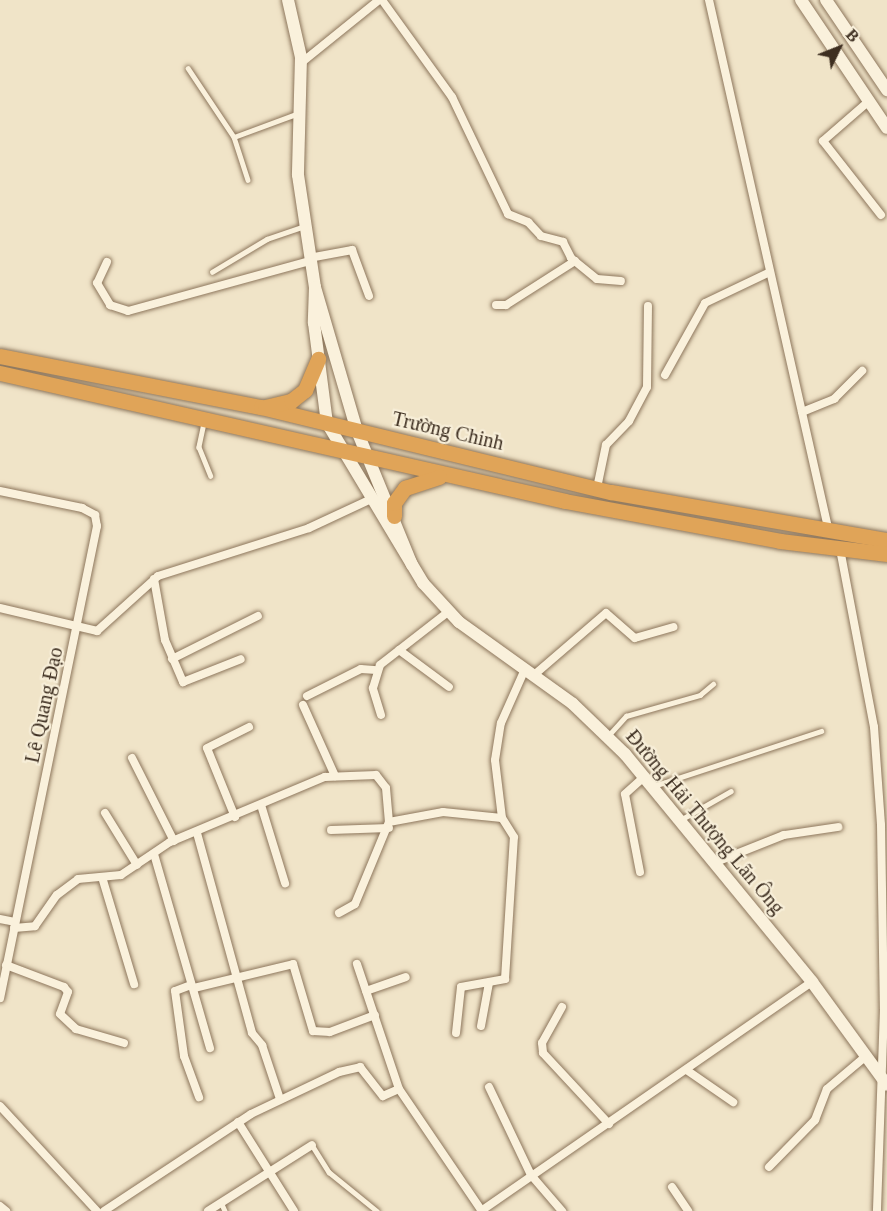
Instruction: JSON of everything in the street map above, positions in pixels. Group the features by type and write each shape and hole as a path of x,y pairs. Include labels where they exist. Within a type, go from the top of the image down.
{"highway":[{"name":"Trường Chinh","path":"0,356 261,407 597,488 830,533 887,540"},
{"path":"261,407 295,398 312,381 318,359"},
{"path":"0,373 455,477 840,549 887,554"},
{"path":"394,516 394,503 405,488 430,477 455,477"}],"street":[{"name":"Đường Hải Thượng Lãn Ông","path":"288,0 301,63 299,114 304,226 315,287 357,431 394,516 412,565"},
{"path":"301,63 381,0 452,97 508,214 528,222 541,236 563,242 574,261 606,283 621,281"},
{"path":"709,0 830,533"},
{"path":"801,0 887,128"},
{"path":"826,0 887,90"},
{"path":"869,101 823,141 881,215"},
{"path":"107,262 97,283 110,305 129,311 309,259 355,252 369,296"},
{"path":"496,305 506,305 574,261"},
{"path":"665,375 705,303 770,272"},
{"name":"Đường Hải Thượng Lãn Ông","path":"315,287 318,359 327,423 369,500 412,565 448,612 529,672 608,736 645,776 812,982 883,1080"},
{"path":"597,488 606,445 629,421 647,387 648,306"},
{"path":"802,411 834,399 862,371"},
{"name":"Lê Quang Đạo","path":"0,491 95,515 78,623 0,998"},
{"path":"0,608 104,627 154,579 309,528 369,500"},
{"path":"840,549 876,742 884,937 883,1080 877,1211"},
{"path":"154,579 172,659 183,682 241,659"},
{"path":"381,715 373,688 377,670 448,612"},
{"path":"456,1033 461,987 505,979 514,837 502,818 496,745 529,672 606,613 635,638 673,627"},
{"path":"172,659 258,616"},
{"path":"399,650 449,687"},
{"path":"307,696 361,669 377,670"},
{"path":"303,705 335,776"},
{"path":"235,817 207,748 249,727"},
{"path":"132,758 174,841"},
{"path":"0,919 14,925 35,926 71,883 121,875 174,841 335,776 380,778 389,825 355,904 339,913"},
{"path":"640,872 625,794 645,776"},
{"path":"261,805 285,883"},
{"path":"332,830 389,825 443,812 502,818"},
{"path":"105,813 137,865"},
{"path":"716,862 792,832 838,827"},
{"path":"197,833 240,977 252,1033 262,1045 280,1099"},
{"path":"154,854 210,1048"},
{"path":"102,877 134,984"},
{"path":"200,1097 184,1056 175,991 293,964 310,1026 318,1033 375,1015"},
{"path":"357,964 399,1089 482,1211 531,1175 688,1071 812,982"},
{"path":"6,965 64,987 68,992 60,1014 76,1029 124,1043"},
{"path":"366,991 406,977"},
{"path":"481,1026 489,983"},
{"path":"562,1007 542,1043 543,1053 609,1124"},
{"path":"769,1167 815,1120 827,1089 866,1056"},
{"path":"105,1211 238,1122 280,1099 357,1066 379,1094 399,1089"},
{"path":"688,1071 733,1102"},
{"path":"489,1087 531,1175 562,1211"},
{"path":"0,1106 97,1211"},
{"path":"238,1122 294,1211"},
{"path":"208,1211 223,1207 269,1170 312,1145"},
{"path":"672,1187 688,1211"},
{"path":"0,1206 6,1211"}],"lane":[{"path":"188,68 234,137 248,180"},
{"path":"234,137 299,114"},
{"path":"213,272 267,239 304,226"},
{"path":"205,421 199,447 212,476"},
{"path":"608,736 626,716 700,696 713,684"},
{"path":"654,786 821,731"},
{"path":"682,819 731,791"},
{"path":"312,1145 330,1172 377,1211"}]}
